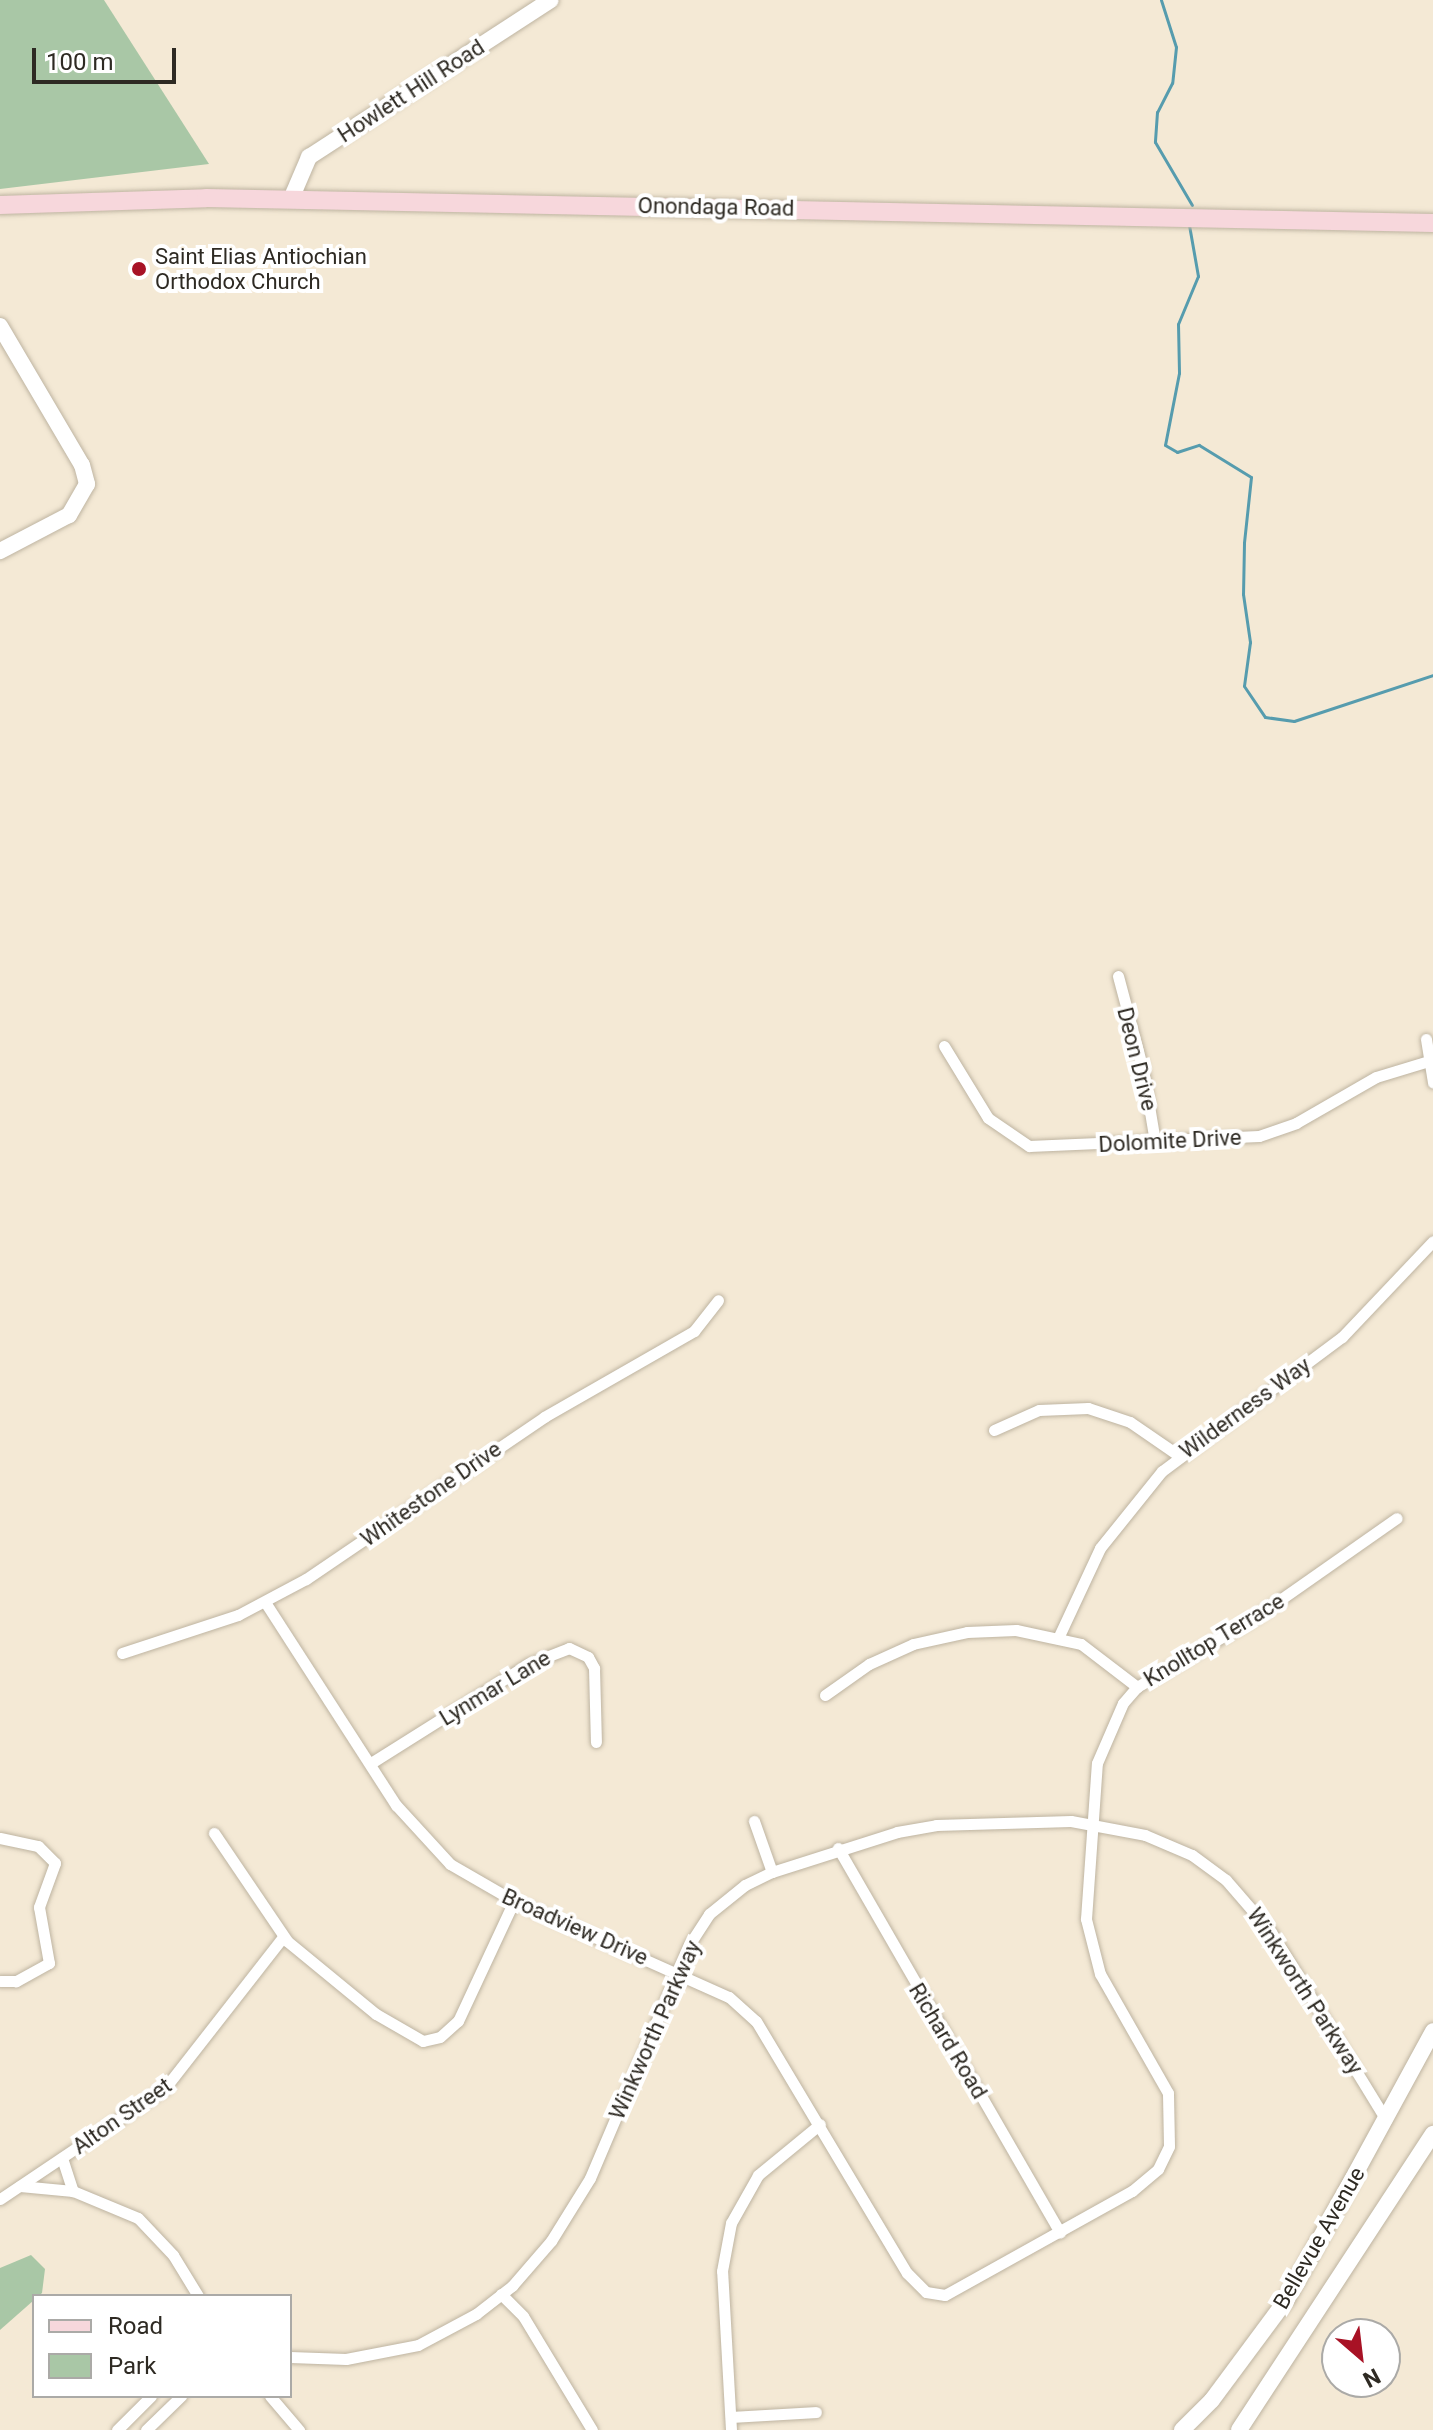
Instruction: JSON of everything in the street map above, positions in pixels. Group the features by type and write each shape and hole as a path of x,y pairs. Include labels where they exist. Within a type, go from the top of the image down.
{"main road":[{"name":"Onondaga Road","path":"0,205 291,199 1433,223"}],"street":[{"name":"Howlett Hill Road","path":"291,199 309,157 551,0"},
{"path":"0,326 82,465 87,484 69,515 0,551"},
{"name":"Deon Drive","path":"1118,976 1143,1070 1155,1142"},
{"path":"1426,1039 1433,1082"},
{"name":"Dolomite Drive","path":"944,1046 988,1118 1019,1142 1155,1142 1275,1131 1376,1077 1429,1061"},
{"name":"Wilderness Way","path":"1059,1636 1111,1531 1178,1455 1342,1337 1433,1241"},
{"name":"Whitestone Drive","path":"122,1653 165,1642 265,1602 359,1545 439,1484 544,1417 694,1331 718,1300"},
{"path":"994,1430 1039,1410 1088,1408 1130,1422 1178,1455"},
{"name":"Knolltop Terrace","path":"957,2292 1148,2180 1165,2158 1172,2133 1168,2093 1100,1974 1089,1938 1085,1904 1103,1744 1137,1687 1254,1618 1397,1518"},
{"name":"Broadview Drive","path":"265,1602 426,1841 450,1864 514,1901 729,1997 756,2021 907,2273 926,2292 957,2292"},
{"path":"825,1695 889,1654 943,1636 1016,1630 1059,1636 1097,1653 1137,1687"},
{"name":"Lynmar Lane","path":"371,1763 528,1664 569,1648 588,1657 594,1668 596,1742"},
{"name":"Winkworth Parkway","path":"292,2357 346,2359 418,2345 501,2294 551,2241 590,2178 689,1945 721,1902 772,1872 838,1848 936,1825 1044,1819 1093,1824 1178,1848 1248,1903 1386,2120"},
{"path":"754,1821 772,1872"},
{"path":"214,1833 283,1937 318,1971 411,2036 423,2041 446,2033 458,2021 514,1901"},
{"path":"0,1838 38,1846 55,1863 39,1907 49,1963 16,1981 0,1981"},
{"name":"Richard Road","path":"838,1848 1060,2233"},
{"name":"Alton Street","path":"0,2199 133,2114 185,2069 283,1937"},
{"name":"Bellevue Avenue","path":"1182,2430 1230,2378 1287,2299 1433,2031"},
{"path":"731,2430 722,2282 731,2223 758,2175 820,2124"},
{"path":"1239,2430 1433,2134"},
{"path":"62,2158 73,2191"},
{"path":"19,2186 73,2191 138,2218 173,2255 197,2294"},
{"path":"501,2294 523,2316 592,2430"},
{"path":"117,2430 149,2398"},
{"path":"146,2430 179,2398"},
{"path":"272,2398 299,2430"},
{"path":"732,2417 816,2412"}],"green space":[{"path":"0,0 104,0 209,164 0,189"},
{"path":"31,2255 45,2269 42,2293 32,2294 32,2302 0,2330 0,2268"}],"waterway":[{"path":"1161,0 1176,47 1172,83 1157,112 1155,142 1192,205"},
{"path":"1189,225 1198,276 1178,324 1179,373 1165,445 1177,452 1199,445 1251,477 1244,543 1243,594 1250,642 1244,686 1265,717 1294,721 1433,675"}],"place":[{"name":"Saint Elias Antiochian Orthodox Church","path":"139,269"}]}
